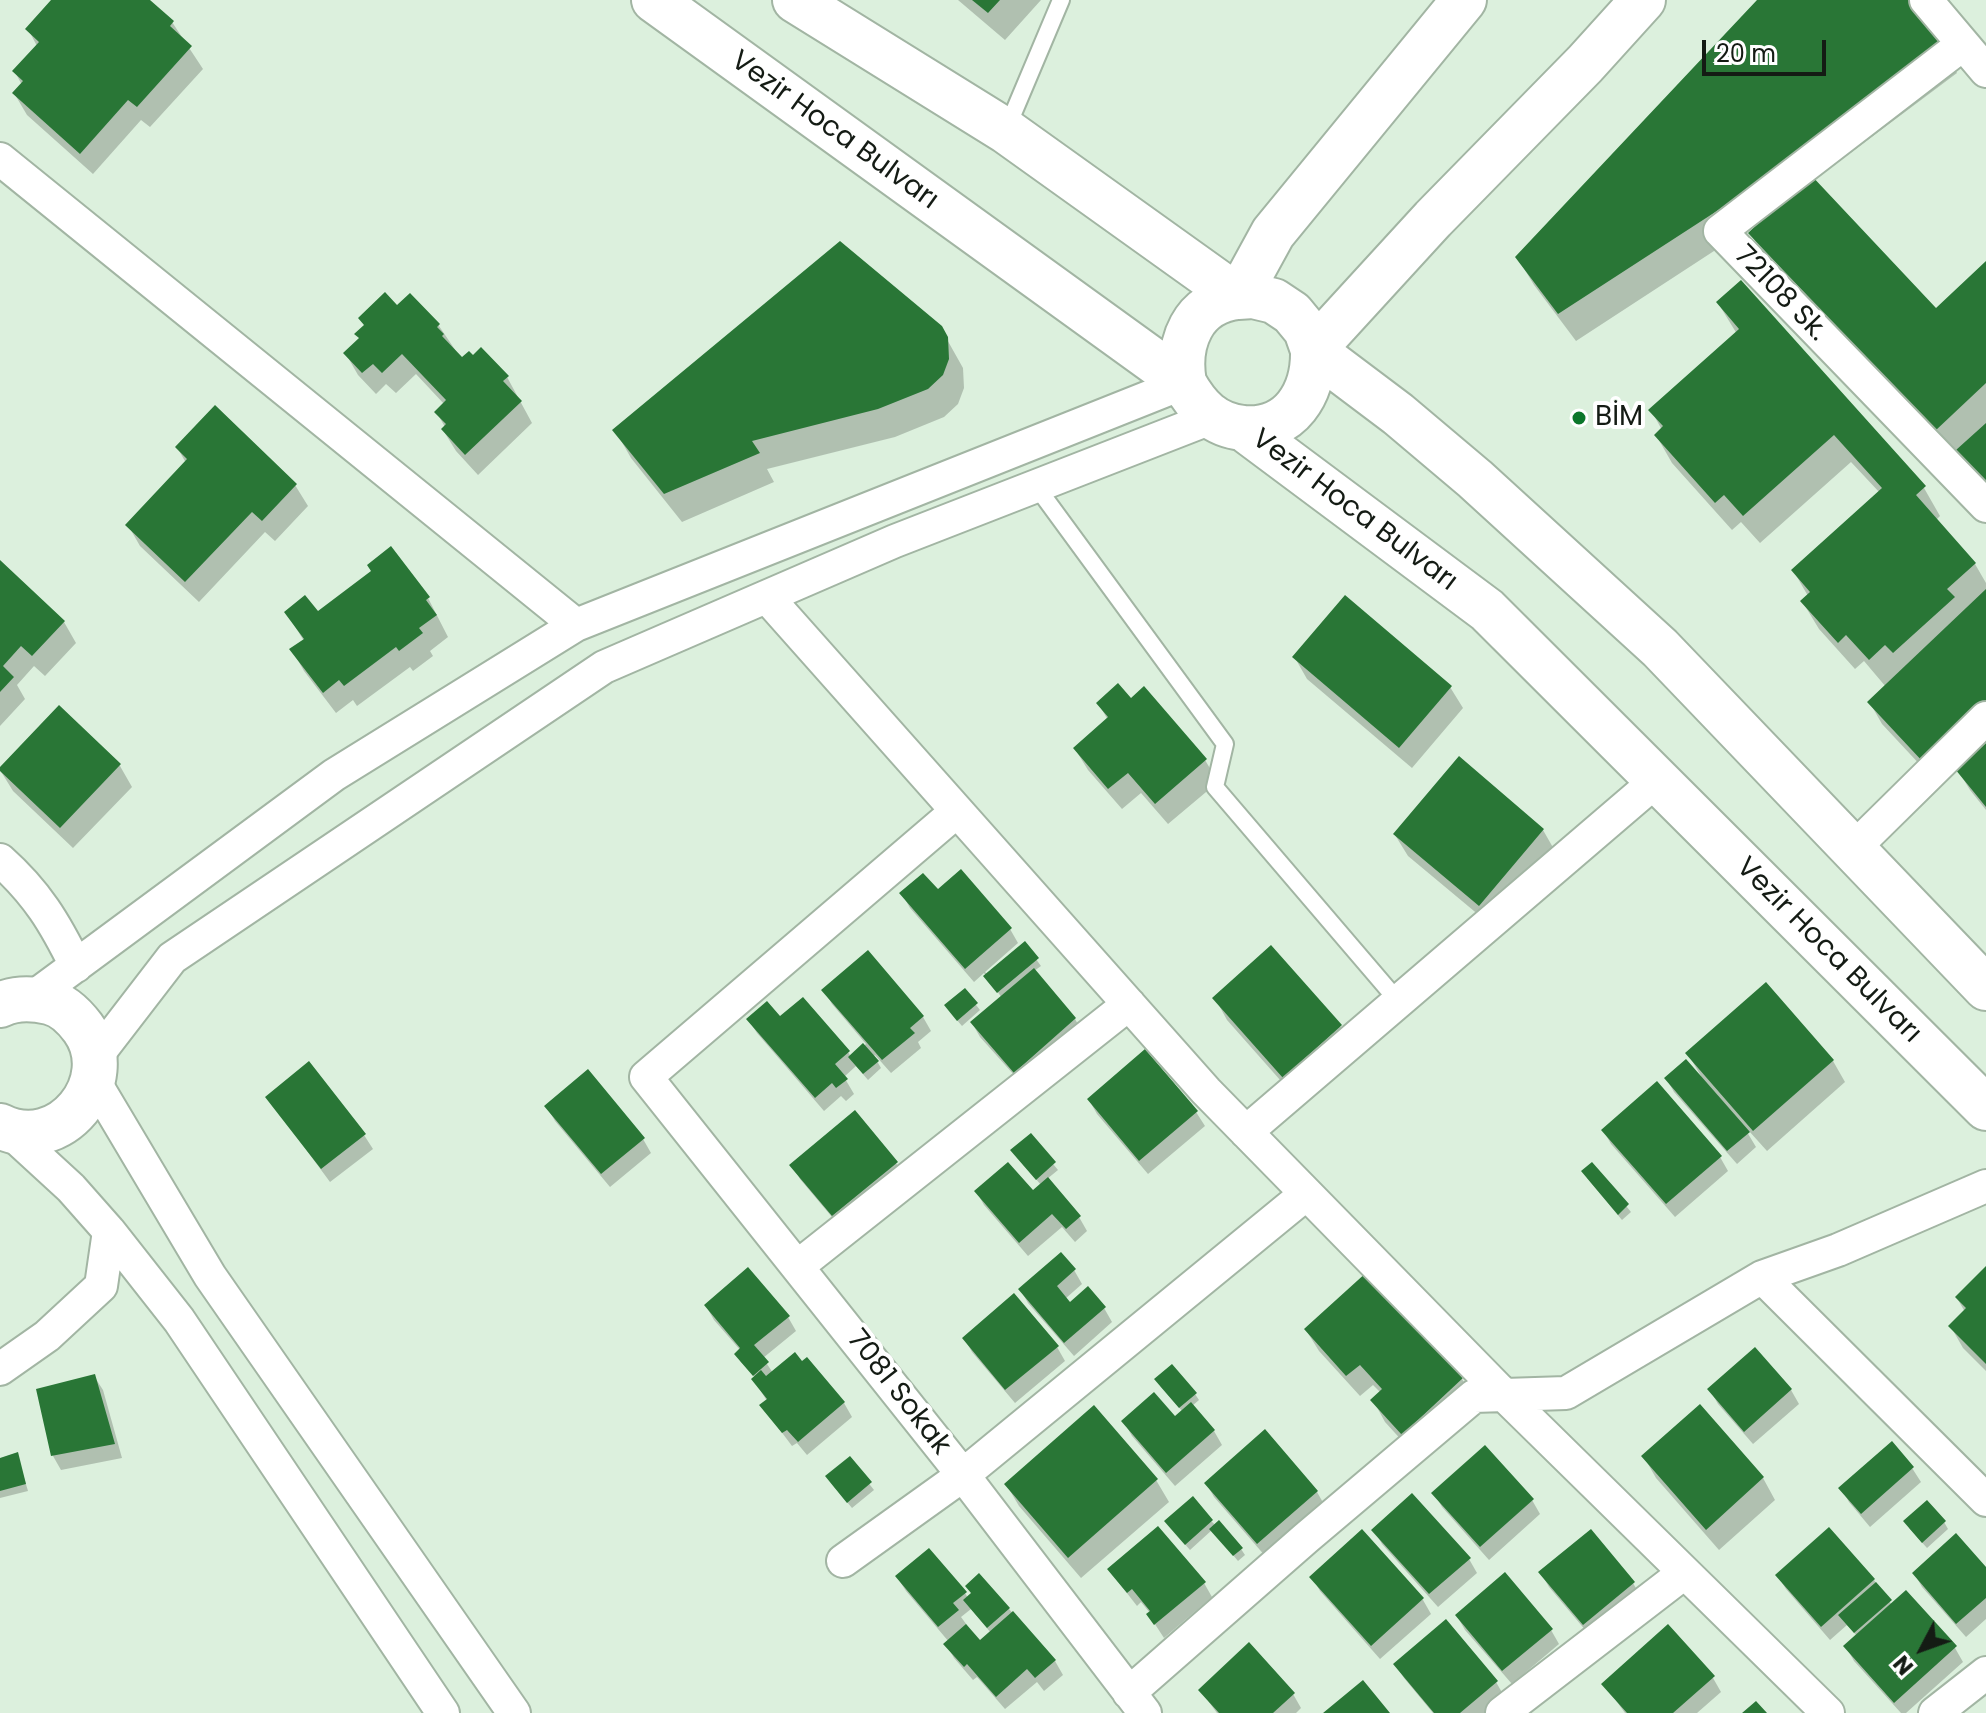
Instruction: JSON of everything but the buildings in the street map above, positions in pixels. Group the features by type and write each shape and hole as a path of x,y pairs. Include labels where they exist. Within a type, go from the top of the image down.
{"main road":[{"name":"Vezir Hoca Bulvarı","path":"654,0 1184,383 1195,402 1487,610 1986,1108"},
{"path":"795,0 1006,131 1238,297"},
{"path":"1238,297 1273,233 1464,0"},
{"path":"1313,350 1433,219 1585,64 1643,0"},
{"path":"1184,383 1180,361 1184,339 1195,320 1211,305 1253,296 1274,301 1292,313 1306,330 1313,350 1314,373 1307,394 1293,411 1274,423 1253,429 1227,423"},
{"path":"1313,350 1398,414 1464,470 1660,648 1986,988"},
{"path":"4,1128 30,1133 52,1129 70,1119 84,1103 94,1070 88,1036 75,1017 55,1004 16,1002"}],"street":[{"path":"1926,0 1986,71"},
{"name":"72108 Sk.","path":"1962,45 1720,231 1986,506"},
{"path":"0,159 576,625"},
{"path":"16,1002 76,966 334,775 576,625 1184,383"},
{"path":"514,1713 210,1276 94,1070 172,958 604,667 895,541 1036,486 1227,423"},
{"path":"767,597 1246,1132 1504,1395 1828,1713"},
{"path":"1852,850 1986,718"},
{"path":"1246,1132 1657,780"},
{"name":"7081 Sokak","path":"957,811 646,1077 963,1475 1137,1703"},
{"path":"0,860 16,874 53,919 76,966"},
{"path":"798,1266 1129,1004"},
{"path":"4,1128 71,1188 179,1320 443,1713"},
{"path":"1137,1703 1306,1538 1474,1396 1566,1393 1762,1277 1838,1250 1986,1186"},
{"path":"843,1561 963,1475 1306,1194"},
{"path":"0,1369 47,1336 101,1286 109,1231"},
{"path":"1762,1277 1986,1500"},
{"path":"1502,1713 1684,1573"},
{"path":"1935,1713 1986,1673"}],"lane":[{"path":"1006,131 1061,0"},
{"path":"1036,486 1225,744 1215,787 1398,1001"}],"place":[{"name":"BİM","path":"1579,418"}]}
